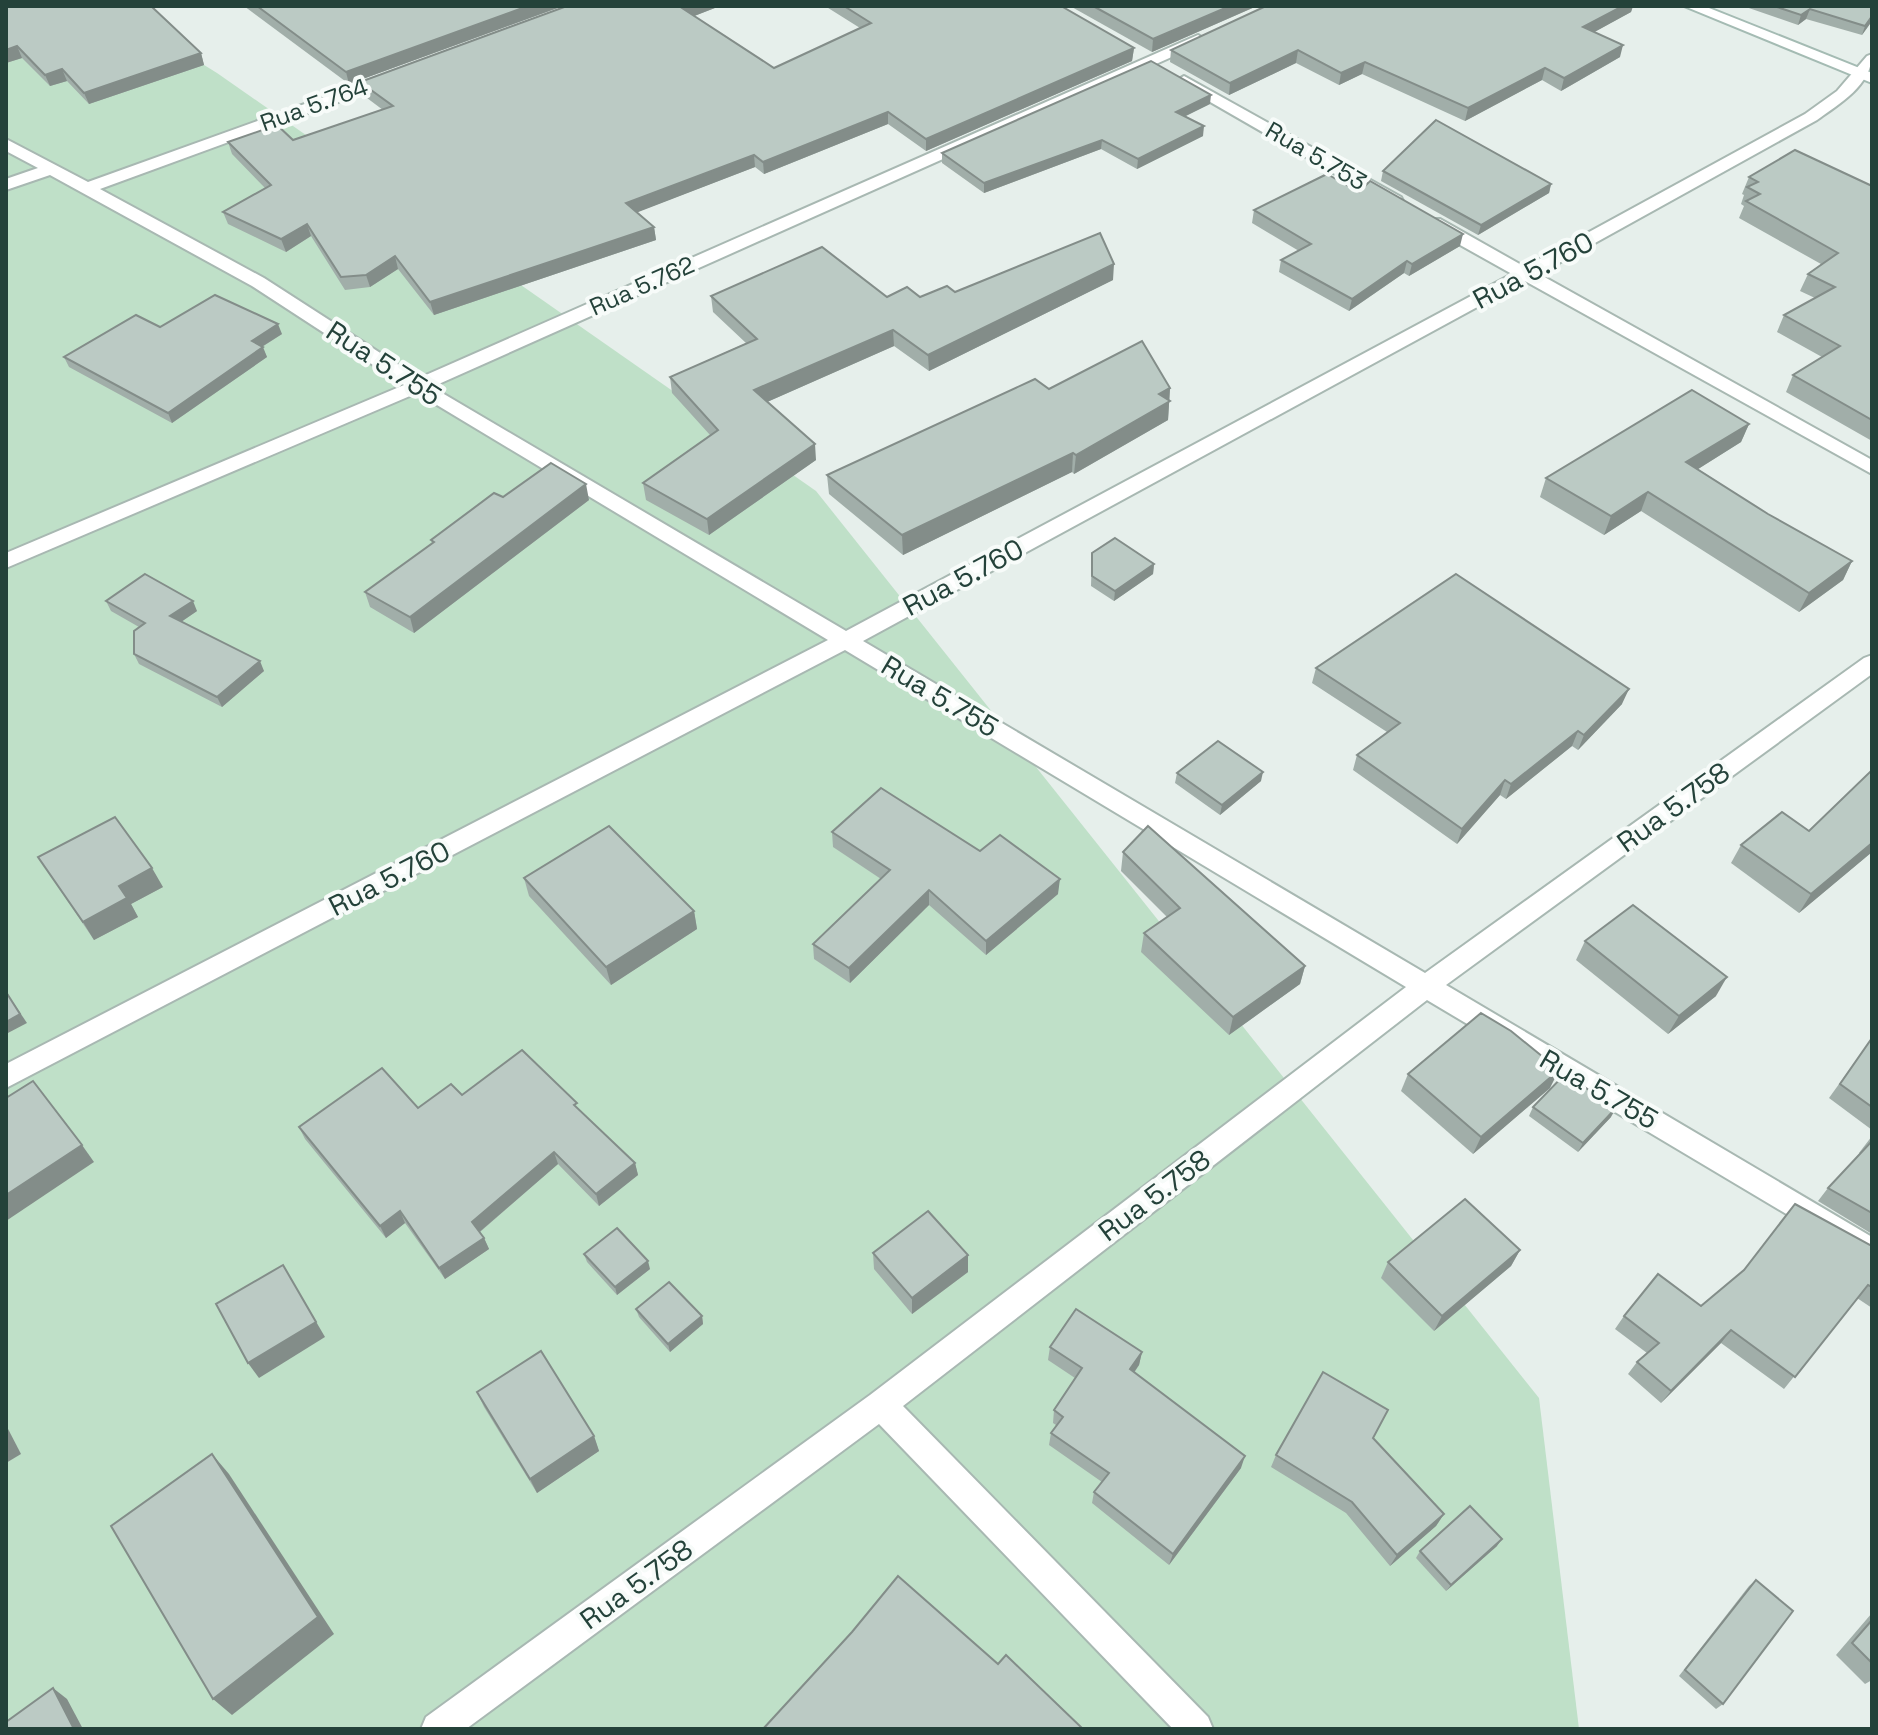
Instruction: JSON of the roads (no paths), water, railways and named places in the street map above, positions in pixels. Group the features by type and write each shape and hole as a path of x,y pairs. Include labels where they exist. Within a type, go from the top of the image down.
{"street":[{"path":"1691,6 1868,70"},
{"name":"Rua 5.762","path":"6,561 418,386 1141,56 1216,32"},
{"name":"Rua 5.753","path":"1141,56 1524,275 1872,468"},
{"name":"Rua 5.764","path":"87,188 410,70"},
{"name":"Rua 5.760","path":"6,1077 846,640 1524,275 1811,117 1843,94 1868,70"},
{"name":"Rua 5.755","path":"6,144 173,232 258,282 418,386 1872,1252"},
{"path":"6,185 52,169"},
{"name":"Rua 5.758","path":"438,1729 881,1405 1425,987 1872,663"},
{"path":"881,1405 1196,1729"}]}
